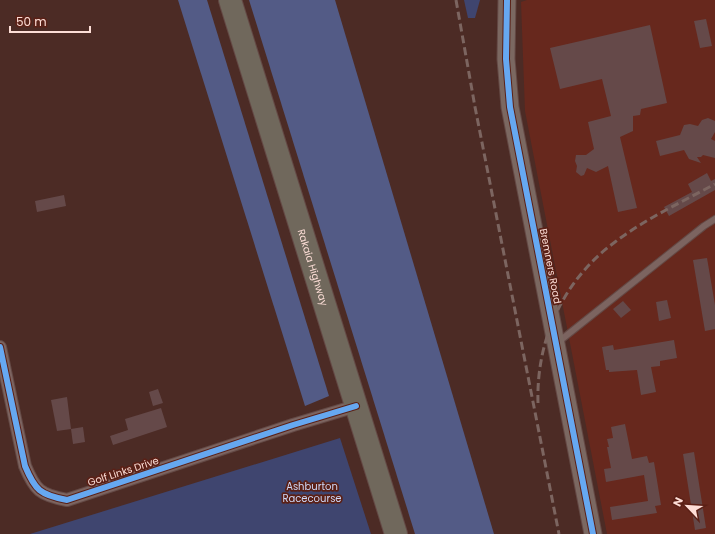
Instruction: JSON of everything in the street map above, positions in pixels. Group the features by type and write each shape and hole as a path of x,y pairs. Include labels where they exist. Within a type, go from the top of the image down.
{"highway":[{"name":"Rakaia Highway","path":"230,0 396,534"}],"street":[{"name":"Bremners Road","path":"508,0 506,59 510,107 593,534"},
{"name":"Golf Links Drive","path":"0,347 25,466 32,484 49,497 67,500 293,425 356,406"}],"lane":[{"path":"556,343 704,226 715,219"}],"shaded area":[{"path":"178,0 207,0 329,396 305,406"},
{"path":"249,0 335,0 494,534 415,534"},
{"path":"527,0 715,0 715,534 607,534 525,111 521,2"}],"green space":[{"path":"464,0 480,0 475,18 468,18"},
{"name":"Ashburton Racecourse","path":"340,438 371,534 30,534"}],"building":[{"path":"706,19 712,46 700,48 694,21"},
{"path":"650,25 667,103 641,109 640,115 633,116 633,131 620,137 637,208 618,212 608,166 596,172 587,168 584,175 581,176 576,172 576,155 586,155 594,149 588,122 611,116 602,79 560,89 550,48"},
{"path":"708,118 715,121 715,132 711,139 715,141 715,158 703,155 701,157 697,157 701,163 689,159 684,150 660,156 656,141 680,135 684,125 690,124 698,126 702,120"},
{"path":"707,173 711,181 715,179 715,190 669,216 664,207 692,192 688,184"},
{"path":"64,195 66,206 37,212 35,201"},
{"path":"707,258 715,305 715,329 705,331 693,260"},
{"path":"667,300 671,318 659,321 656,302"},
{"path":"623,301 631,310 621,318 613,309"},
{"path":"674,340 677,358 660,361 660,366 651,367 656,392 641,395 637,370 609,372 609,370 606,370 602,347 613,345 614,350"},
{"path":"158,389 163,403 153,406 149,392"},
{"path":"67,397 71,429 57,431 51,400"},
{"path":"161,408 167,427 113,445 110,436 128,430 125,419"},
{"path":"625,424 632,459 647,456 649,463 654,462 661,505 655,506 657,513 612,520 610,507 648,501 644,475 606,482 604,469 611,468 607,439 613,438 611,427"},
{"path":"83,427 85,442 73,444 71,429"},
{"path":"694,452 706,528 695,530 683,454"}],"railway":[{"path":"456,0 475,107 559,534"},
{"path":"538,403 542,357 548,334 556,313 567,293 581,274 597,257 615,242 664,211 715,184"}],"cycle path":[{"path":"507,0 506,59 510,107 593,534"},
{"path":"0,347 25,466 32,481 40,490 50,496 67,500 293,425 356,406"}]}
